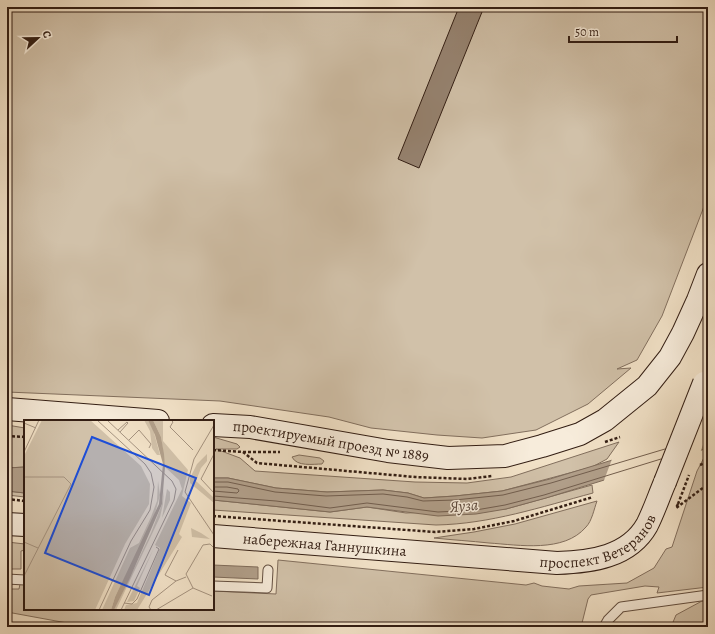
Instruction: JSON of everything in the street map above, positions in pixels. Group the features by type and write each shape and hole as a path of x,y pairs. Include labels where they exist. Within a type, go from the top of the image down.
{"main road":[{"name":"проектируемый проезд № 1889","path":"214,425 250,427 388,451 448,458 505,456 542,446 580,434 604,420 647,386 670,357 689,320 708,274"},
{"name":"проспект Ветеранов","path":"435,554 557,563 590,561 607,557 630,544 644,529 652,513 706,378"},
{"path":"7,409 145,420"},
{"path":"7,524 24,525"},
{"name":"набережная Ганнушкина","path":"214,536 435,554"}],"lane":[{"path":"214,586 267,588 268,570"},
{"path":"7,579 24,580"},
{"path":"604,627 608,620 621,607 708,595"}],"path":[{"path":"7,436 24,437"},
{"path":"700,465 708,462"},
{"path":"678,504 676,508 708,484"},
{"path":"214,516 436,532 474,529 514,521 593,497"},
{"path":"7,499 24,501"}],"shaded area":[{"path":"7,7 708,7 708,196 662,316 637,360 617,369 631,368 588,404 536,430 482,438 437,435 371,428 329,417 220,401 7,392"},
{"path":"7,425 24,428 24,467 7,468"},
{"path":"214,437 237,444 240,447 237,449 216,449 240,458 255,471 415,482 467,483 511,477 619,442 607,459 592,467 502,491 455,496 424,498 408,493 383,490 327,492 276,488 228,478 214,478"},
{"path":"708,450 708,587 657,593 659,587 645,586 591,595 588,599 581,627 89,627 7,612 7,589 19,589 20,584 24,584 24,610 214,610 214,591 276,594 278,560 526,585 534,583 542,586 569,589 579,586 627,583 654,568 666,549 672,547 697,471"},
{"path":"299,455 320,458 324,461 322,464 301,464 292,457"},
{"path":"592,485 593,493 535,509 476,522 436,525 214,510 214,500 330,512 367,507 406,513 506,509"},
{"path":"7,491 24,493 24,497 7,495"},
{"path":"597,501 586,527 577,535 566,541 554,544 527,546 434,538 515,524"},
{"path":"7,542 24,544 24,550 21,551 21,569 7,569"},
{"path":"702,601 708,602 708,627 671,627 676,615"}],"water":[{"name":"Яуза","path":"708,431 708,448 546,498 506,509 476,514 438,516 367,507 330,512 214,500 214,478 228,478 276,488 327,492 383,490 408,493 424,498 502,491 550,479"},
{"path":"24,467 24,493 7,491 7,468"},
{"path":"214,565 258,567 258,579 214,577"}],"pier":[{"path":"707,429 708,431 700,453 603,483 612,459"}],"building":[{"path":"459,7 484,7 419,168 398,159"}]}
